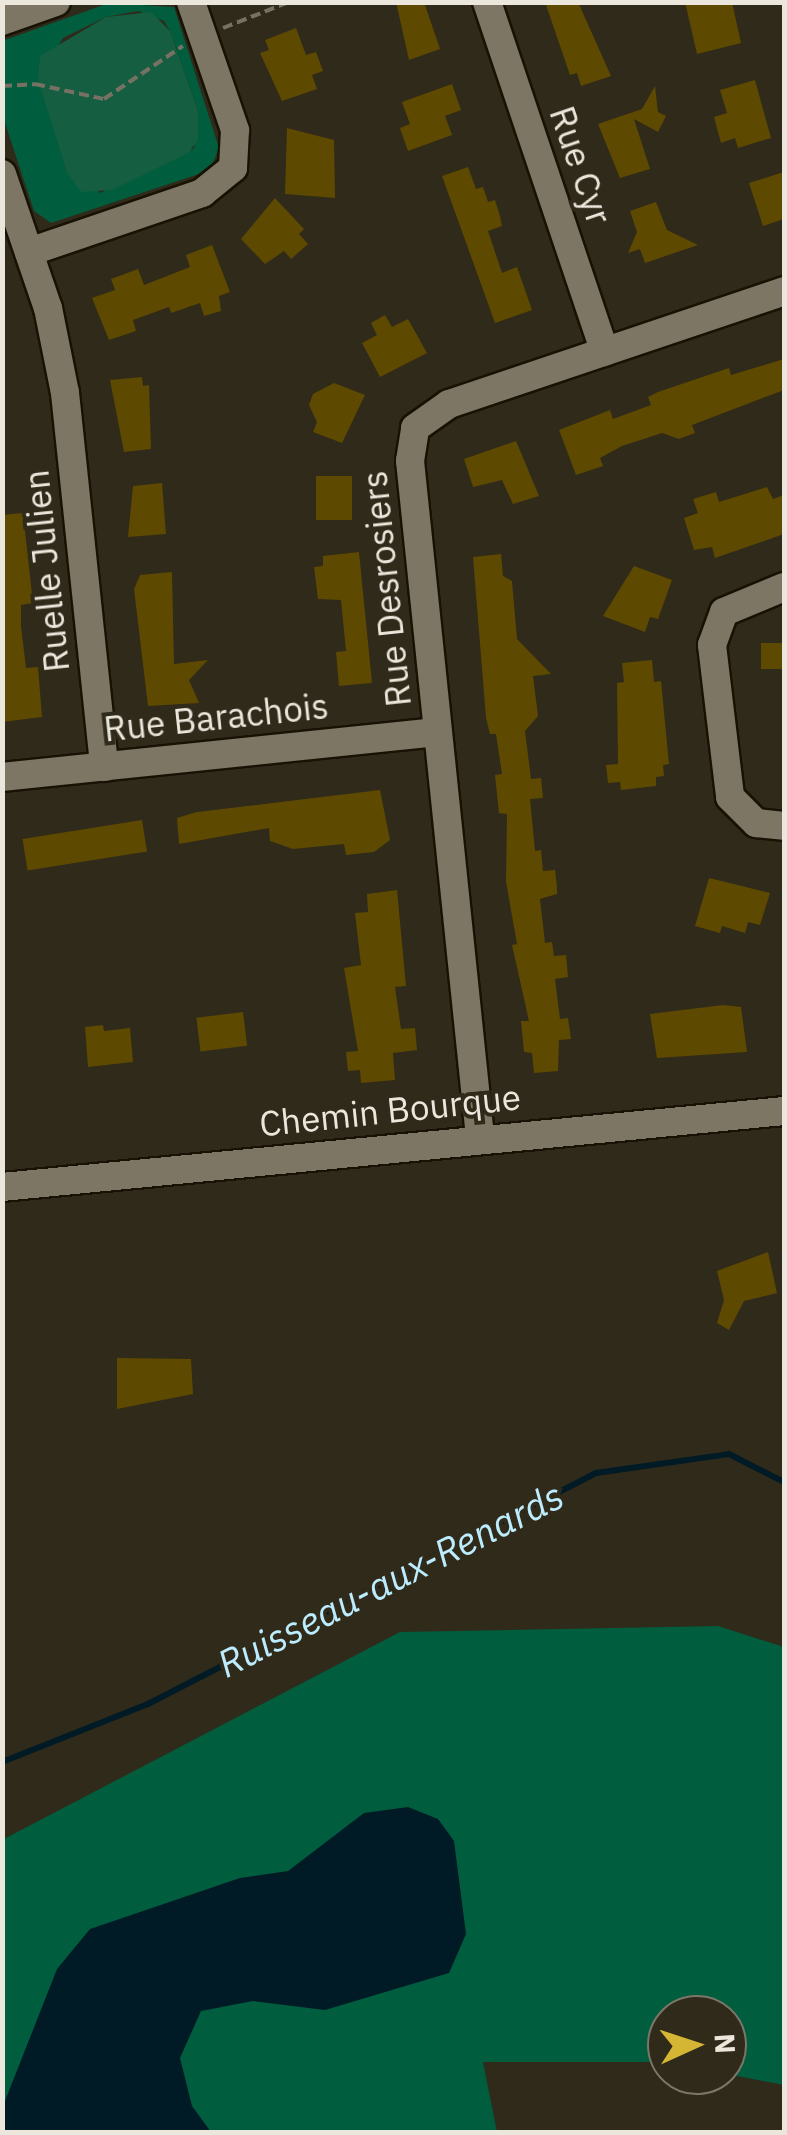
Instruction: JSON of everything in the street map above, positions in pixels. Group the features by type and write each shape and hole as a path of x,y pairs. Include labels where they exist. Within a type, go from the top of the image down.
{"street":[{"path":"2,21 56,2"},
{"path":"30,252 202,192 227,176 237,140 191,2"},
{"name":"Rue Cyr","path":"487,2 604,352"},
{"name":"Ruelle Julien","path":"2,174 30,252 66,393 104,767"},
{"name":"Rue Desrosiers","path":"480,1138 410,462 415,428 449,404 784,291"},
{"path":"784,587 724,612 712,645 730,797 756,822 784,826"},
{"name":"Rue Barachois","path":"2,778 438,732"},
{"name":"Chemin Bourque","path":"2,1186 784,1111"}],"path":[{"path":"2,86 34,84 104,99 203,36 289,2"}],"green space":[{"path":"109,3 174,7 219,148 212,165 199,174 51,223 34,211 3,117 2,41","holes":["138,11 164,21 198,111 194,148 100,193 59,135 38,80 63,38 106,17"]},
{"path":"151,12 170,31 198,111 198,140 188,153 112,190 81,192 67,172 38,80 40,56 106,17"},
{"path":"718,1626 784,1647 784,2085 747,2078 747,1995 647,1995 647,2062 483,2062 497,2132 3,2132 2,1840 400,1632"}],"water":[{"path":"408,1807 438,1819 454,1841 466,1934 449,1973 325,2010 253,2001 201,2011 180,2058 192,2106 211,2132 3,2132 3,2106 57,1969 90,1929 240,1878 288,1871 364,1813"}],"building":[{"path":"396,2 424,2 440,49 409,60"},
{"path":"545,2 578,2 611,76 581,86 577,73 570,75"},
{"path":"685,2 732,2 741,43 697,54"},
{"path":"296,28 306,55 316,52 323,71 312,75 317,89 282,101 260,53 269,50 265,40"},
{"path":"755,80 771,138 738,148 735,138 721,143 714,117 727,113 720,90"},
{"path":"452,84 461,110 445,116 452,135 408,151 400,128 410,124 402,102"},
{"path":"655,86 658,112 666,116 658,132 634,119 650,169 620,178 598,124 642,109"},
{"path":"287,128 334,140 335,198 285,194"},
{"path":"468,167 476,189 483,187 488,202 495,200 502,226 488,231 502,273 517,267 532,310 495,323 442,176"},
{"path":"784,172 784,219 763,226 749,183"},
{"path":"275,198 304,229 299,234 308,244 291,259 284,251 265,264 241,239"},
{"path":"656,202 667,230 698,245 645,263 640,249 628,253 637,232 630,211"},
{"path":"212,245 230,292 219,296 221,311 204,316 200,303 171,313 169,307 133,320 136,331 109,340 92,298 115,290 111,279 138,269 144,285 190,267 186,255"},
{"path":"385,315 392,327 408,319 427,353 380,377 362,343 377,335 371,323"},
{"path":"784,359 784,390 692,425 695,433 679,439 662,433 622,446 600,458 603,466 576,475 559,430 610,410 613,419 651,405 648,397 658,392 729,368 731,375"},
{"path":"142,377 143,386 149,385 151,449 124,452 110,380"},
{"path":"334,383 365,395 342,443 313,432 317,422 309,405 313,394"},
{"path":"516,441 539,496 513,504 502,480 473,487 464,459"},
{"path":"316,476 352,476 352,520 316,520"},
{"path":"162,483 166,534 128,537 133,486"},
{"path":"767,487 773,499 784,495 784,534 715,558 712,547 694,550 684,518 698,513 693,499 716,492 719,502"},
{"path":"23,513 33,603 21,605 21,626 26,668 38,667 42,717 2,722 2,515"},
{"path":"359,552 372,683 339,686 336,652 346,651 341,600 318,599 314,567 323,566 323,556"},
{"path":"501,554 503,576 512,581 517,639 551,674 533,676 538,716 525,731 531,779 541,778 543,798 530,799 535,851 541,850 543,871 555,870 557,887 557,894 540,899 545,943 552,942 554,956 566,955 568,977 555,979 560,1019 568,1018 571,1039 559,1040 558,1071 534,1073 532,1053 524,1052 521,1021 529,1021 512,945 517,944 506,882 507,814 499,813 495,775 502,774 496,734 490,734 486,718 473,557"},
{"path":"634,566 672,580 658,619 650,617 645,632 603,616"},
{"path":"172,572 174,664 208,660 189,680 199,703 148,706 134,589 140,575"},
{"path":"761,643 784,643 784,669 761,669"},
{"path":"652,660 654,682 661,681 669,764 663,765 664,776 656,777 656,786 621,790 620,782 608,783 606,765 618,764 617,683 624,682 622,663"},
{"path":"380,790 390,840 374,852 346,855 344,844 293,849 270,841 269,828 179,844 177,818 197,812"},
{"path":"142,820 147,852 27,871 22,839"},
{"path":"709,878 770,893 760,925 748,922 745,933 722,926 720,933 695,926"},
{"path":"397,890 406,986 395,987 401,1029 415,1028 417,1050 393,1053 395,1080 361,1083 360,1070 348,1071 346,1052 358,1051 344,968 361,965 355,913 368,912 367,894"},
{"path":"723,1005 741,1007 747,1052 657,1058 650,1014"},
{"path":"243,1012 247,1046 200,1051 196,1018"},
{"path":"103,1025 104,1031 130,1028 133,1062 88,1067 85,1027"},
{"path":"768,1252 777,1293 744,1301 729,1330 717,1323 724,1300 717,1271"},
{"path":"117,1358 191,1359 193,1394 117,1409"}],"waterway":[{"name":"Ruisseau-aux-Renards","path":"2,1762 148,1704 596,1473 729,1454 784,1482"}]}
